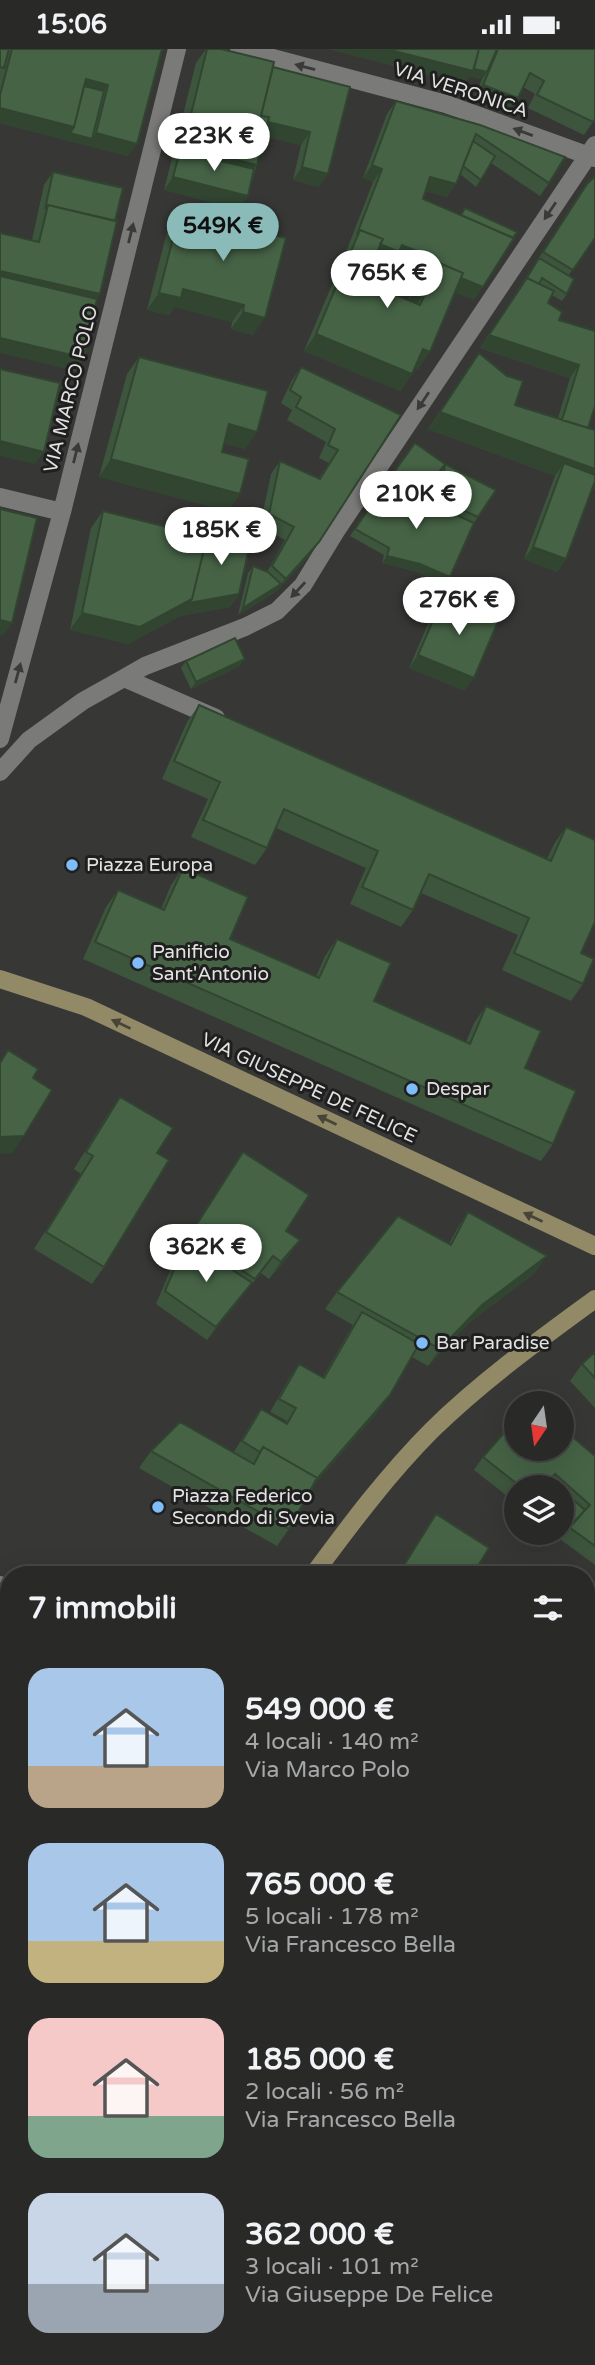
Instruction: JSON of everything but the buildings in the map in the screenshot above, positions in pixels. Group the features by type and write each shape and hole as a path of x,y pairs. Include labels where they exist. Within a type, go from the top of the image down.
{"street":[{"name":"VIA MARCO POLO","path":"0,739 62,512 177,49"},
{"name":"VIA VERONICA","path":"239,49 446,104 592,152"},
{"path":"0,772 29,740 83,701 145,666 245,627 277,611 303,585 336,531 592,152"},
{"path":"0,497 62,512"},
{"path":"124,678 237,727"},
{"name":"VIA GIUSEPPE DE FELICE","path":"0,979 86,1007 595,1246"},
{"path":"320,1566 360,1511 432,1430 521,1353 595,1299"}],"place":[{"name":"Piazza Europa","path":"72,865"},
{"name":"Panificio Sant'Antonio","path":"138,963"},
{"name":"Despar","path":"412,1089"},
{"name":"Bar Paradise","path":"422,1343"},
{"name":"Piazza Federico Secondo di Svevia","path":"158,1507"}]}
